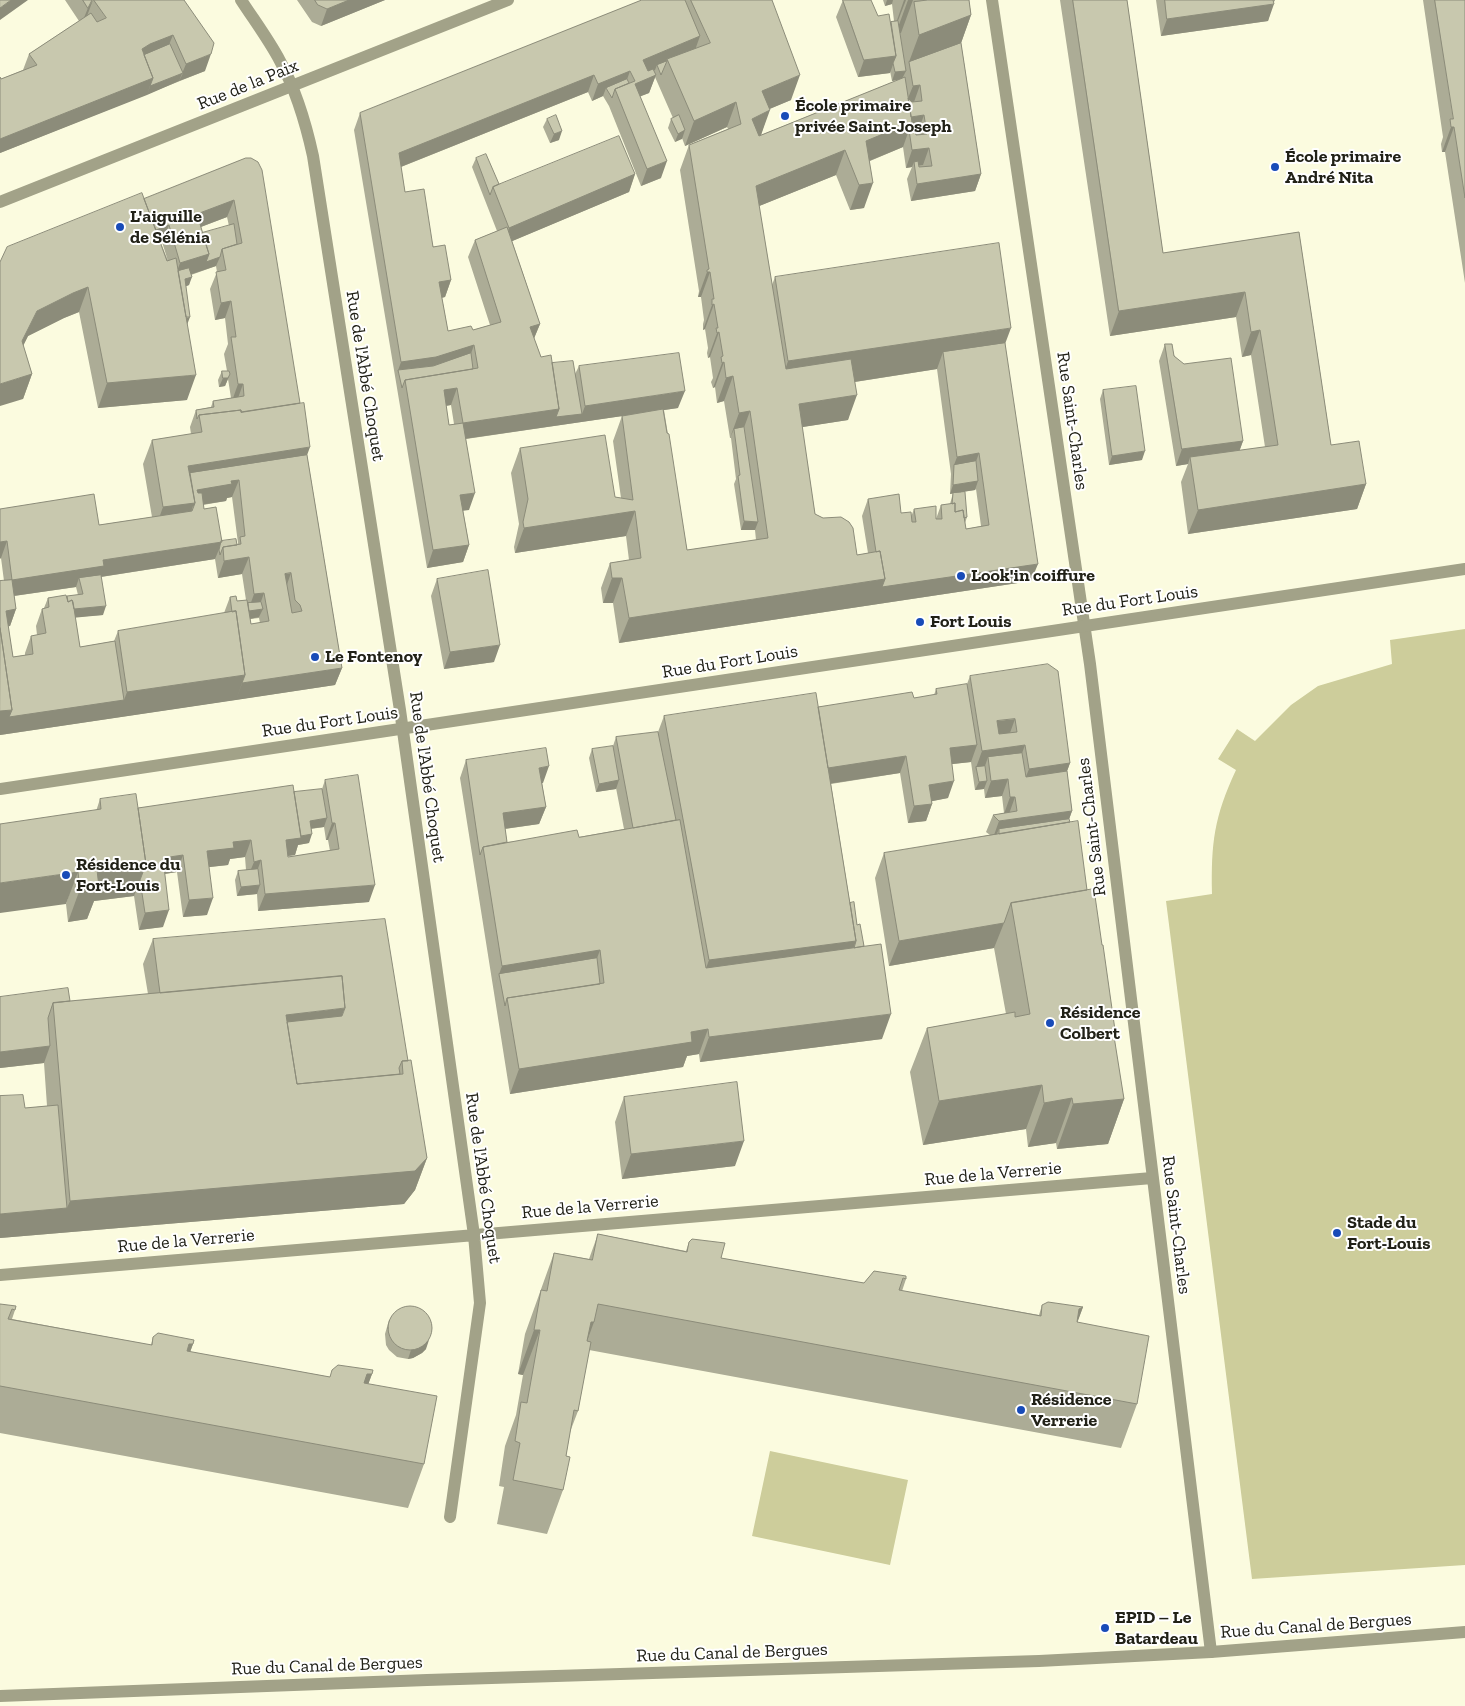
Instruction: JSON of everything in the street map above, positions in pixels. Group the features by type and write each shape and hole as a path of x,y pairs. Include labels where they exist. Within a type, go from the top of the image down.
{"street":[{"name":"Rue de l'Abbé Choquet","path":"241,0 271,44 282,64 292,86 308,134 313,156 403,729 474,1235 480,1303 450,1517"},
{"name":"Rue de la Paix","path":"0,202 508,0"},
{"name":"Rue Saint-Charles","path":"992,0 1084,625 1211,1652"},
{"name":"Rue du Fort Louis","path":"0,789 1465,569"},
{"name":"Rue de la Verrerie","path":"0,1274 1152,1178"},
{"name":"Rue du Canal de Bergues","path":"0,1696 1029,1661 1211,1652 1465,1632"}],"green space":[{"name":"Stade du Fort-Louis","path":"1465,629 1465,1565 1252,1579 1166,901 1212,894 1212,860 1215,830 1218,816 1236,770 1218,759 1237,729 1255,741 1291,705 1318,686 1392,664 1390,640"},
{"path":"770,1451 908,1480 890,1565 752,1536"}],"building":[{"path":"0,0 11,0 0,8"},
{"path":"83,0 92,0 88,8"},
{"path":"94,0 184,0 214,43 211,54 186,64 173,35 150,44 142,49 153,78 0,139 0,77 1,79 37,65 29,54 91,13 97,22 106,18"},
{"path":"315,0 349,0 327,9 318,5"},
{"path":"642,0 685,0 700,36 643,60 648,71 653,69 656,75 635,84 667,161 647,169 615,89 635,81 630,71 598,84 594,75 399,153 405,192 424,189 433,247 445,245 451,280 439,282 448,331 471,326 473,330 501,322 475,240 507,227 540,324 530,327 541,357 551,355 559,409 463,423 475,493 460,495 469,545 433,550 405,380 478,368 474,345 436,357 401,362 360,113","holes":["457,388 463,423 449,425 444,390"]},
{"path":"691,0 772,0 800,75 762,91 770,110 752,119 759,136 905,77 912,122 866,141 873,183 859,185 845,150 756,186 786,369 851,359 857,395 799,404 815,514 823,518 841,517 849,522 853,528 857,555 880,551 885,579 629,618 622,578 612,578 610,563 641,558 635,511 524,528 523,522 528,499 520,448 605,435 615,497 633,500 622,416 663,409 667,433 669,434 687,550 768,538 750,411 739,413 733,376 726,378 724,362 722,363 721,357 723,356 719,332 717,333 716,328 718,328 714,304 712,305 712,299 714,299 710,272 707,272 709,269 689,145 741,124 736,102 694,121 667,59 710,43"},
{"path":"843,0 871,0 878,16 889,14 896,56 864,60"},
{"path":"969,0 971,15 919,35 914,2"},
{"path":"1073,0 1127,0 1163,253 1299,232 1331,445 1359,441 1366,484 1198,510 1190,457 1278,445 1260,330 1251,332 1245,292 1119,311"},
{"path":"1165,0 1273,0 1274,4 1167,19"},
{"path":"1435,0 1465,0 1465,198 1454,127 1451,127 1450,119 1453,119"},
{"path":"898,21 906,71 895,72 893,63 896,56 891,22"},
{"path":"961,43 981,174 917,184 914,162 918,161 919,167 932,166 929,148 912,150 910,128 916,135 927,134 924,115 911,117 908,98 912,102 922,101 920,85 913,86 909,62"},
{"path":"170,44 183,73 150,86 153,78 144,55"},
{"path":"667,61 661,75 657,65"},
{"path":"627,79 629,83 615,89 612,98 606,88"},
{"path":"556,115 562,131 554,134 547,119"},
{"path":"679,115 685,130 678,134 671,119"},
{"path":"619,136 635,174 509,228 493,187"},
{"path":"486,154 499,184 493,187 490,195 476,158"},
{"path":"246,158 251,158 258,162 262,170 300,403 241,412 241,410 199,415 197,419 196,410 214,407 213,401 244,396 243,384 238,384 231,337 236,337 231,301 221,303 216,272 226,270 222,249 242,243 234,200 197,214 209,254 180,263 169,225 156,230 144,199"},
{"path":"142,193 167,261 176,258 196,375 107,383 88,287 37,311 22,341 32,374 0,384 0,262 7,247"},
{"path":"234,224 237,244 222,249 220,257 206,262 209,254 202,233"},
{"path":"999,243 1011,328 788,361 775,277"},
{"path":"189,268 192,277 185,279 190,317 186,317 178,271"},
{"path":"1005,343 1038,564 882,587 885,579 880,551 876,552 868,499 899,494 901,513 911,512 912,522 916,522 914,509 936,506 936,519 942,519 941,505 955,503 955,512 963,510 966,529 989,525 979,453 957,457 943,352"},
{"path":"1165,344 1172,344 1174,356 1184,364 1231,358 1243,441 1182,449"},
{"path":"471,353 473,369 405,380 402,388 398,370 433,366"},
{"path":"679,353 685,391 585,406 579,366"},
{"path":"573,361 582,414 556,417 559,409 552,363"},
{"path":"222,371 229,371 228,378 223,378"},
{"path":"1136,386 1145,451 1112,456 1103,390"},
{"path":"304,403 310,447 188,466 195,503 163,507 152,440 202,432 199,415 241,410 241,412"},
{"path":"744,427 758,522 744,521 734,429"},
{"path":"307,455 342,668 242,683 245,675 236,611 232,612 230,597 236,596 237,601 247,600 251,624 269,621 264,593 254,594 249,557 224,561 223,547 241,544 240,537 245,536 239,480 231,481 232,484 197,490 198,493 202,493 204,509 216,507 222,542 103,560 104,566 12,580 7,541 0,542 0,509 94,494 99,525 192,511 195,503 190,473","holes":["291,573 295,600 300,605 302,611 292,613 285,574"]},
{"path":"976,461 978,481 953,485 954,465"},
{"path":"965,492 967,517 964,518 963,510 955,512 955,503 952,504 953,493"},
{"path":"236,539 237,545 223,547 220,555 221,541"},
{"path":"488,570 500,645 450,652 437,579"},
{"path":"101,575 106,606 74,609 72,600 68,602 67,596 83,594 79,578"},
{"path":"12,580 16,609 6,611 13,657 33,654 31,636 46,633 42,609 49,607 48,598 66,595 68,602 72,600 73,602 80,647 115,641 124,700 9,717 12,710 0,628 0,581"},
{"path":"261,602 263,609 249,611 248,603"},
{"path":"236,611 245,675 127,692 118,631"},
{"path":"0,628 12,710 0,711"},
{"path":"1048,664 1058,671 1070,763 1029,769 1025,745 982,751 970,676","holes":["1015,719 1017,732 999,734 997,721"]},
{"path":"967,684 977,745 950,748 954,781 929,785 932,804 914,806 906,756 828,768 818,707 912,692 914,698 937,694 936,689"},
{"path":"816,693 856,941 709,960 664,716"},
{"path":"658,732 676,820 633,828 616,737"},
{"path":"613,746 619,780 599,784 592,749"},
{"path":"546,748 549,766 539,768 546,807 503,813 507,842 483,847 480,855 466,760"},
{"path":"1022,753 1026,777 1067,771 1072,811 999,821 993,815 1017,811 1015,797 1010,797 1008,779 991,781 988,757"},
{"path":"985,766 987,781 979,782 976,767"},
{"path":"358,775 375,885 265,894 261,860 254,862 251,840 233,842 234,848 207,851 213,898 189,900 183,855 163,858 169,910 145,913 140,880 146,864 138,808 293,785 301,838 286,840 288,857 339,849 335,823 332,823 325,780"},
{"path":"322,789 327,818 310,821 312,834 301,836 294,792"},
{"path":"136,794 146,864 97,870 99,887 80,889 78,872 0,883 0,824 101,809 100,799"},
{"path":"1069,819 1070,822 999,834 999,829"},
{"path":"680,820 706,968 881,944 891,1014 709,1037 708,1029 691,1032 692,1042 519,1069 507,998 604,983 600,950 502,966 483,847 577,830 579,837"},
{"path":"1078,821 1087,890 1011,903 1004,923 899,941 884,853"},
{"path":"258,869 260,885 241,887 238,871"},
{"path":"1094,889 1124,1099 1073,1104 1072,1098 1044,1103 1042,1085 939,1101 927,1028 1015,1012 1015,1017 1030,1014 1011,903"},
{"path":"854,902 857,925 860,924 864,946 854,948 856,941 850,903"},
{"path":"385,919 408,1061 402,1061 399,1068 400,1074 297,1084 287,1022 342,1016 345,1008 342,976 160,993 153,939"},
{"path":"597,958 600,984 507,998 505,1006 499,974"},
{"path":"342,976 345,1008 286,1015 297,1084 403,1074 402,1061 411,1060 427,1158 415,1171 70,1201 53,1003"},
{"path":"68,988 70,1001 53,1003 48,1018 50,1046 0,1052 0,997"},
{"path":"737,1082 744,1141 631,1154 624,1097"},
{"path":"23,1095 25,1108 58,1105 67,1208 0,1214 0,1096"},
{"path":"598,1234 687,1252 689,1242 692,1239 725,1243 721,1258 864,1283 874,1271 906,1276 906,1279 903,1278 899,1290 1041,1316 1042,1305 1048,1302 1083,1307 1079,1309 1077,1322 1149,1336 1137,1404 598,1304 594,1322 591,1322 587,1341 591,1342 578,1411 574,1410 566,1456 570,1457 563,1490 513,1480 520,1443 515,1441 521,1402 527,1403 540,1330 534,1330 541,1290 547,1291 554,1253 592,1260"},
{"path":"0,1304 16,1306 15,1310 12,1309 8,1319 152,1345 153,1337 158,1333 194,1340 193,1344 189,1344 187,1351 330,1377 332,1370 338,1365 373,1370 372,1374 367,1374 364,1383 437,1396 424,1464 0,1386"},
{"path":"410,1306 422,1310 428,1316 432,1328 428,1340 422,1346 410,1350 398,1346 392,1340 388,1328 392,1316 398,1310"}],"place":[{"name":"École primaire privée Saint-Joseph","path":"785,116"},
{"name":"École primaire André Nita","path":"1275,167"},
{"name":"L'aiguille de Sélénia","path":"120,227"},
{"name":"Look'in coiffure","path":"961,576"},
{"name":"Fort Louis","path":"920,622"},
{"name":"Le Fontenoy","path":"315,657"},
{"name":"Résidence du Fort-Louis","path":"66,875"},
{"name":"Résidence Colbert","path":"1050,1023"},
{"name":"Stade du Fort-Louis","path":"1337,1233"},
{"name":"Résidence Verrerie","path":"1021,1410"},
{"name":"EPID – Le Batardeau","path":"1105,1628"}]}
